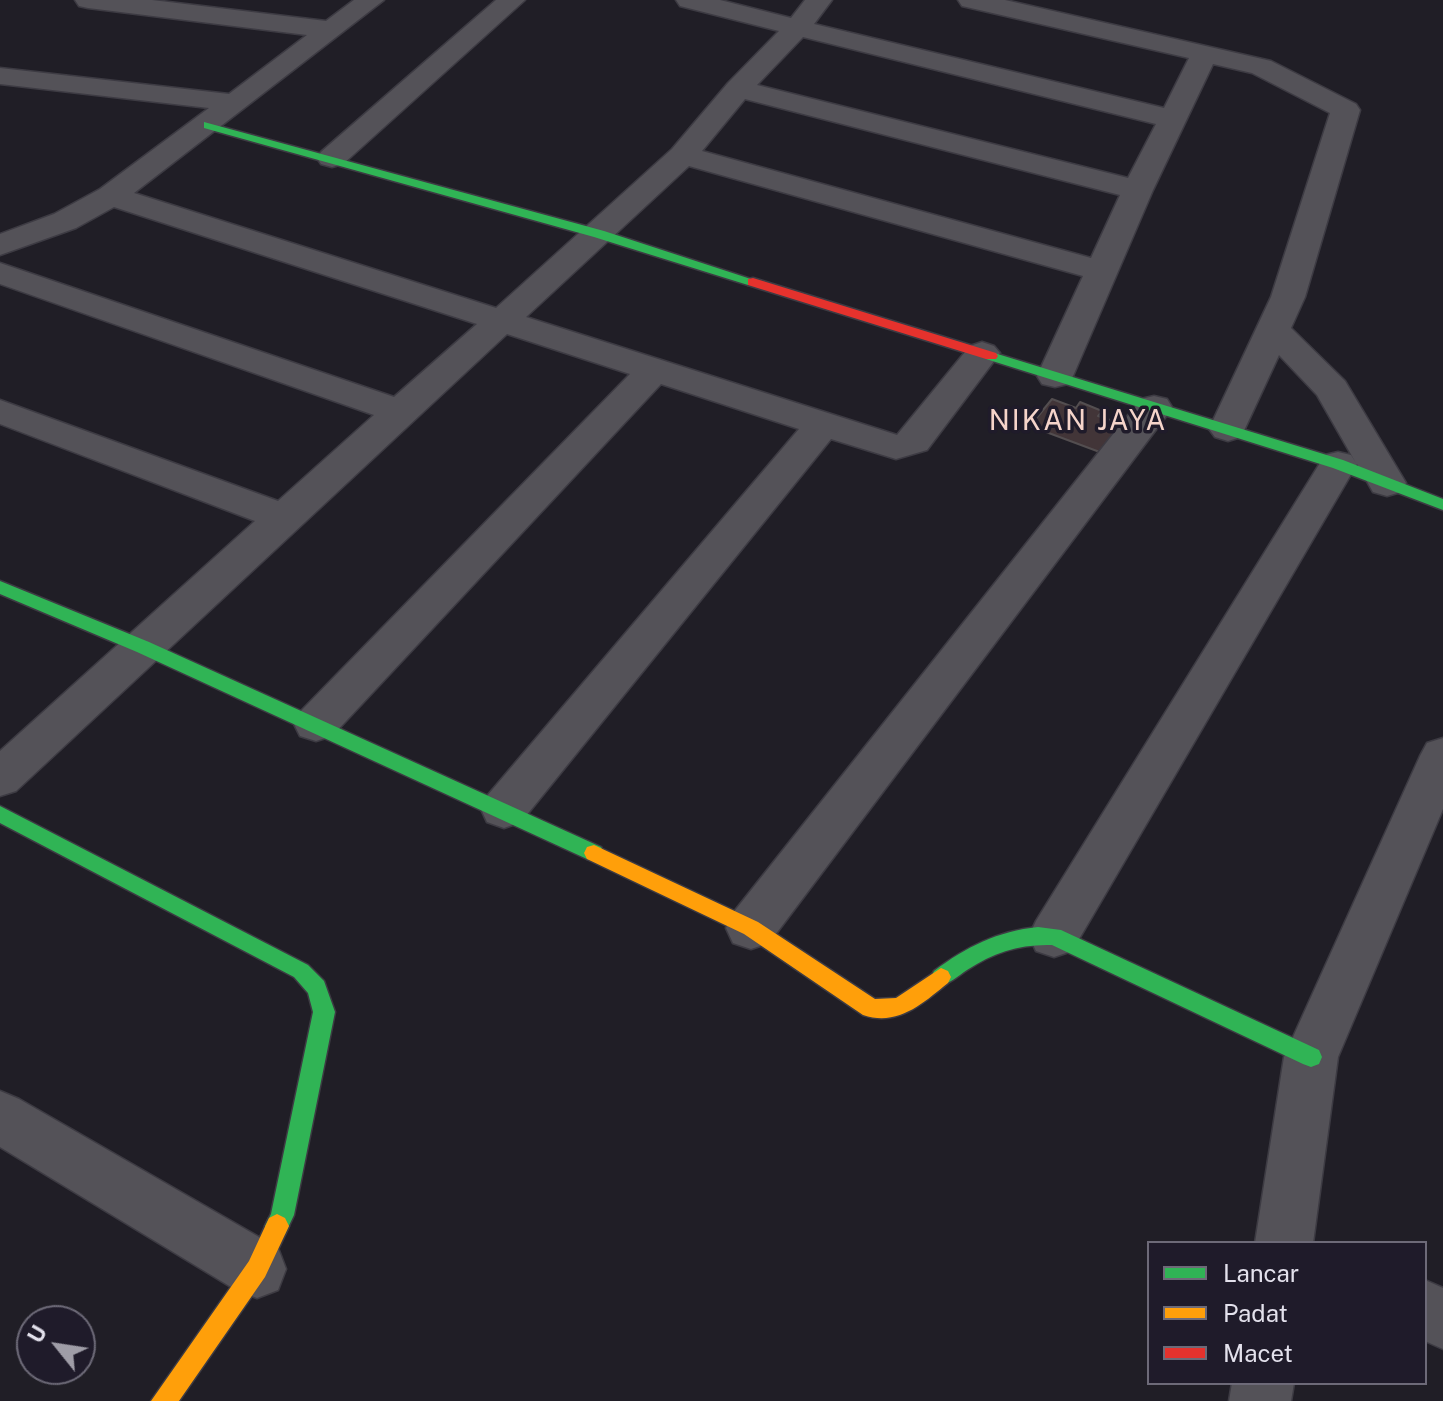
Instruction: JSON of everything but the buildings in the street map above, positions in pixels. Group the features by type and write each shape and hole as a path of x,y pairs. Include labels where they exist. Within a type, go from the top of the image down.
{"street":[{"path":"88,0 330,30"},
{"path":"0,245 65,221 111,196 371,0"},
{"path":"332,158 512,0"},
{"path":"689,0 1173,119"},
{"path":"0,778 683,155 819,0"},
{"path":"971,0 1268,70 1346,110 1288,297 1228,429"},
{"path":"1055,376 1138,190 1205,53"},
{"path":"0,76 236,103"},
{"path":"738,89 1138,190"},
{"path":"208,125 599,234 1338,464 1443,505"},
{"path":"683,155 1101,271"},
{"path":"111,196 896,447 914,442 982,353"},
{"path":"0,273 400,411"},
{"path":"1273,329 1314,367 1332,389 1387,483"},
{"path":"316,724 654,370"},
{"path":"751,928 1154,407"},
{"path":"0,411 285,518"},
{"path":"504,809 824,423"},
{"path":"1054,936 1338,464"},
{"path":"0,587 143,647 504,809 751,928 871,1008 889,1012 989,945 1007,936 1036,933 1054,936 1311,1057"},
{"path":"1284,1241 1311,1057 1431,818 1443,756"},
{"path":"0,814 301,971 315,981 321,992 324,1012 282,1215 257,1269 164,1401"},
{"path":"0,1117 257,1269"}],"traffic: fast":[{"path":"208,125 599,234 753,282"},
{"path":"991,356 1338,464 1443,505"},
{"path":"0,587 143,647 594,853"},
{"path":"0,814 301,971 317,988 324,1012 282,1215 277,1226"},
{"path":"941,977 994,945 1022,937 1054,936 1311,1057"}],"traffic: slow":[{"path":"594,853 751,928 871,1008 901,1006 941,977"},
{"path":"164,1401 257,1269 277,1226"}],"traffic: jam":[{"path":"753,282 991,356"}],"district":[{"name":"NIKAN JAYA","path":"1078,421"}]}
